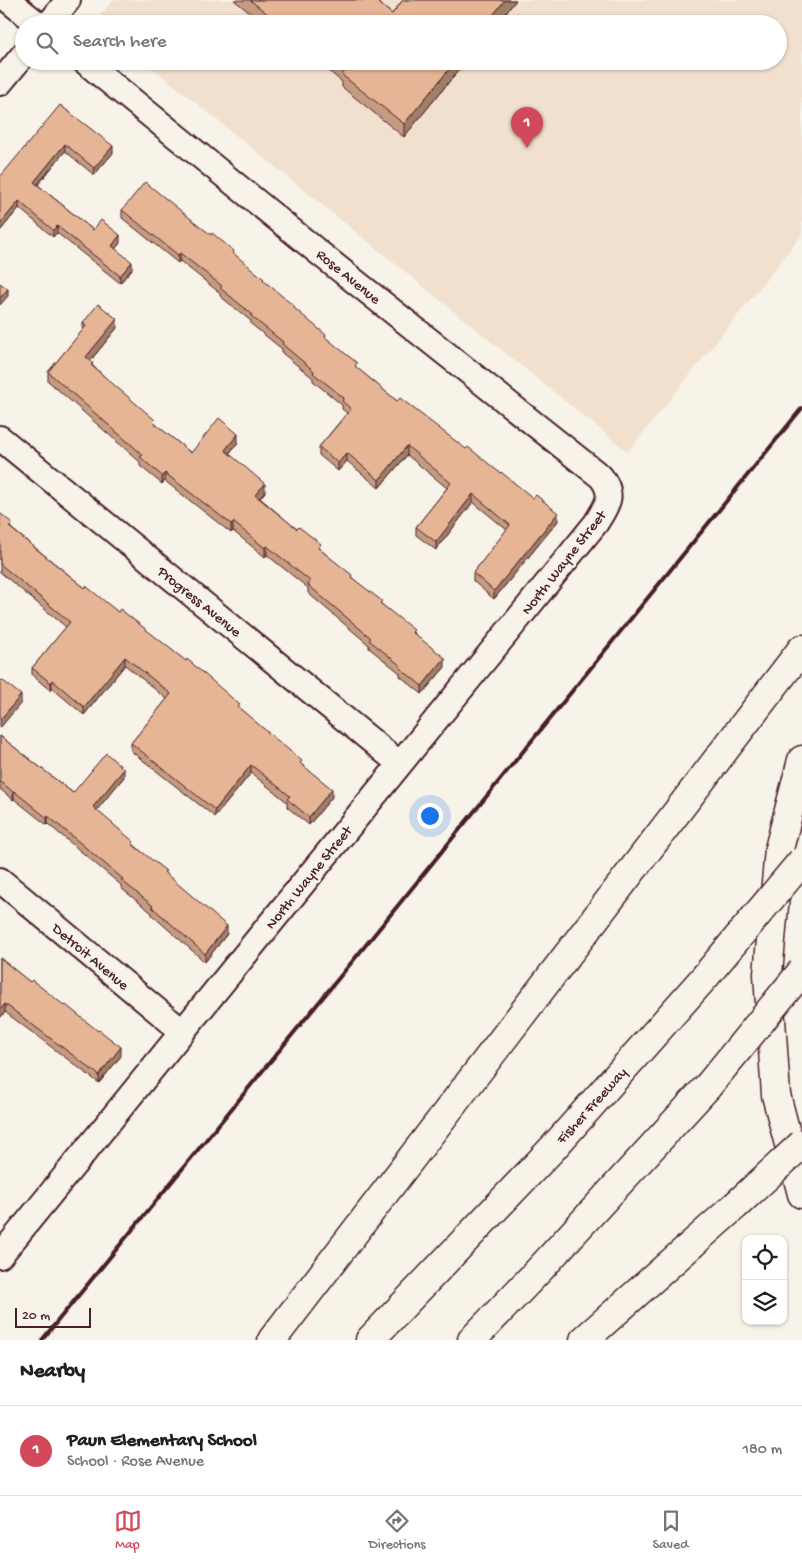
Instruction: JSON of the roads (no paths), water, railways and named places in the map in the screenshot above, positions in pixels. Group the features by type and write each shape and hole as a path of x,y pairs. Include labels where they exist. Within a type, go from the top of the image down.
{"highway":[{"path":"272,1340 802,649"},
{"path":"802,760 779,849 768,974 776,1095 802,1194"},
{"name":"Fisher Freeway","path":"370,1340 553,1148 704,978 802,862"},
{"path":"472,1340 541,1268 708,1086 802,971"},
{"path":"584,1340 802,1144"}],"street":[{"path":"8,0 27,15"},
{"path":"56,15 68,0"},
{"path":"0,84 15,65"},
{"name":"Rose Avenue","path":"95,70 310,246 601,477 606,484 609,494"},
{"name":"Progress Avenue","path":"0,438 400,764"},
{"name":"North Wayne Street","path":"0,1256 596,523 609,501 609,494"},
{"name":"Detroit Avenue","path":"0,880 183,1032"}],"railway":[{"path":"42,1340 802,408"}],"place":[{"name":"Paun Elementary School","path":"527,148"}]}
